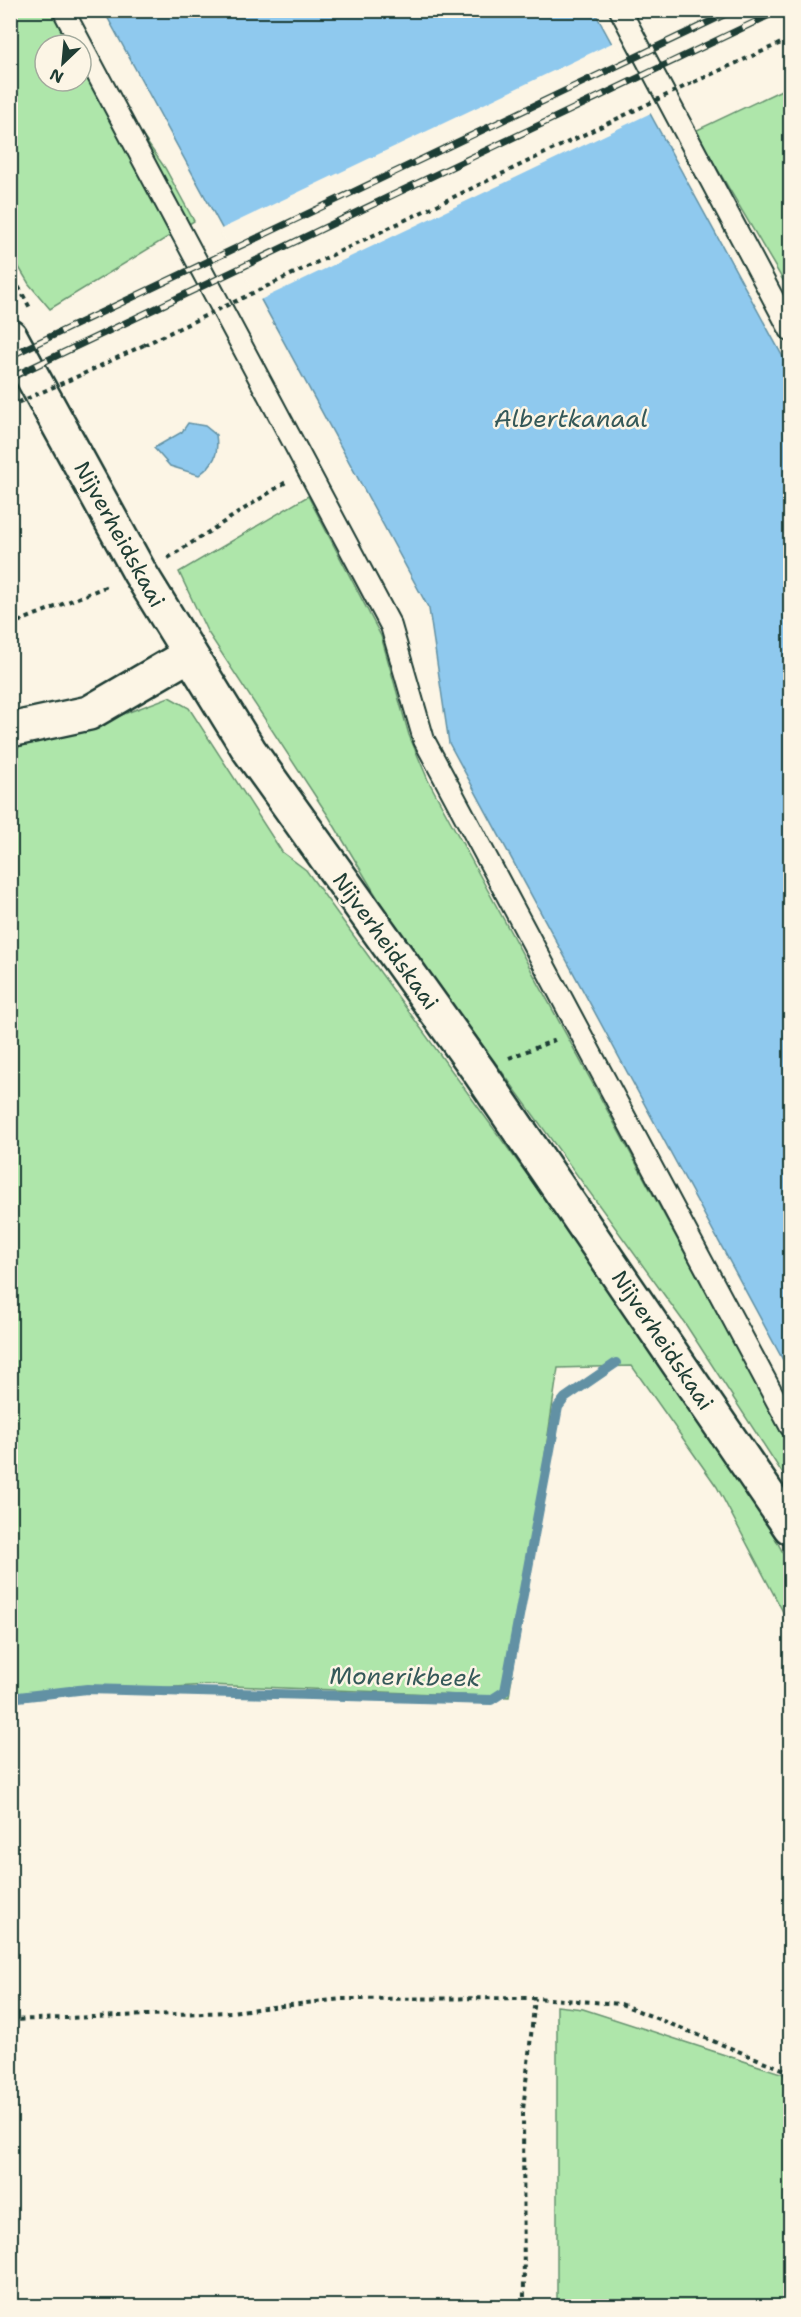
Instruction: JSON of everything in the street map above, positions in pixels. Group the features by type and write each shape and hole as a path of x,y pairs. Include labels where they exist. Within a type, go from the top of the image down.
{"street":[{"name":"Nijverheidskaai","path":"10,336 140,573 249,750 478,1070 790,1527"},
{"path":"10,730 89,713 190,654"}],"lane":[{"path":"63,10 391,626 424,740 790,1426"},
{"path":"620,10 790,330"}],"path":[{"path":"10,406 83,374 694,82 790,39"},
{"path":"10,625 162,562 306,470"},
{"path":"478,1070 579,1032"},
{"path":"524,2307 522,2110 535,1998"},
{"path":"10,2020 231,2012 341,1999 535,1998 621,2004 790,2072"}],"green space":[{"path":"11,11 55,11 71,33 33,33 33,93 93,93 93,65 165,168 194,221 50,309 29,284 11,254"},
{"path":"790,86 790,292 695,131"},
{"path":"308,496 381,636 409,735 428,780 790,1447 790,1485 686,1325 386,912 329,817 207,631 179,572"},
{"path":"169,697 189,708 282,852 306,870 589,1260 748,1487 790,1566 790,1625 717,1487 632,1366 558,1368 509,1697 208,1685 11,1697 11,743 100,723"},
{"path":"557,2006 583,2009 790,2076 790,2306 557,2306"}],"water":[{"name":"Albertkanaal","path":"104,11 594,11 790,370 790,1373 449,743 429,609"},
{"path":"188,423 205,426 216,435 215,458 199,475 170,466 154,448 182,432"}],"pier":[{"path":"614,42 653,112 258,301 219,230"}],"building":[{"path":"608,2301 635,2303 634,2306 607,2306"}],"waterway":[{"name":"Monerikbeek","path":"10,1698 87,1689 491,1700 505,1691 558,1407 565,1398 616,1363"}],"railway":[{"path":"10,356 734,10"},
{"path":"10,378 780,10"}]}
